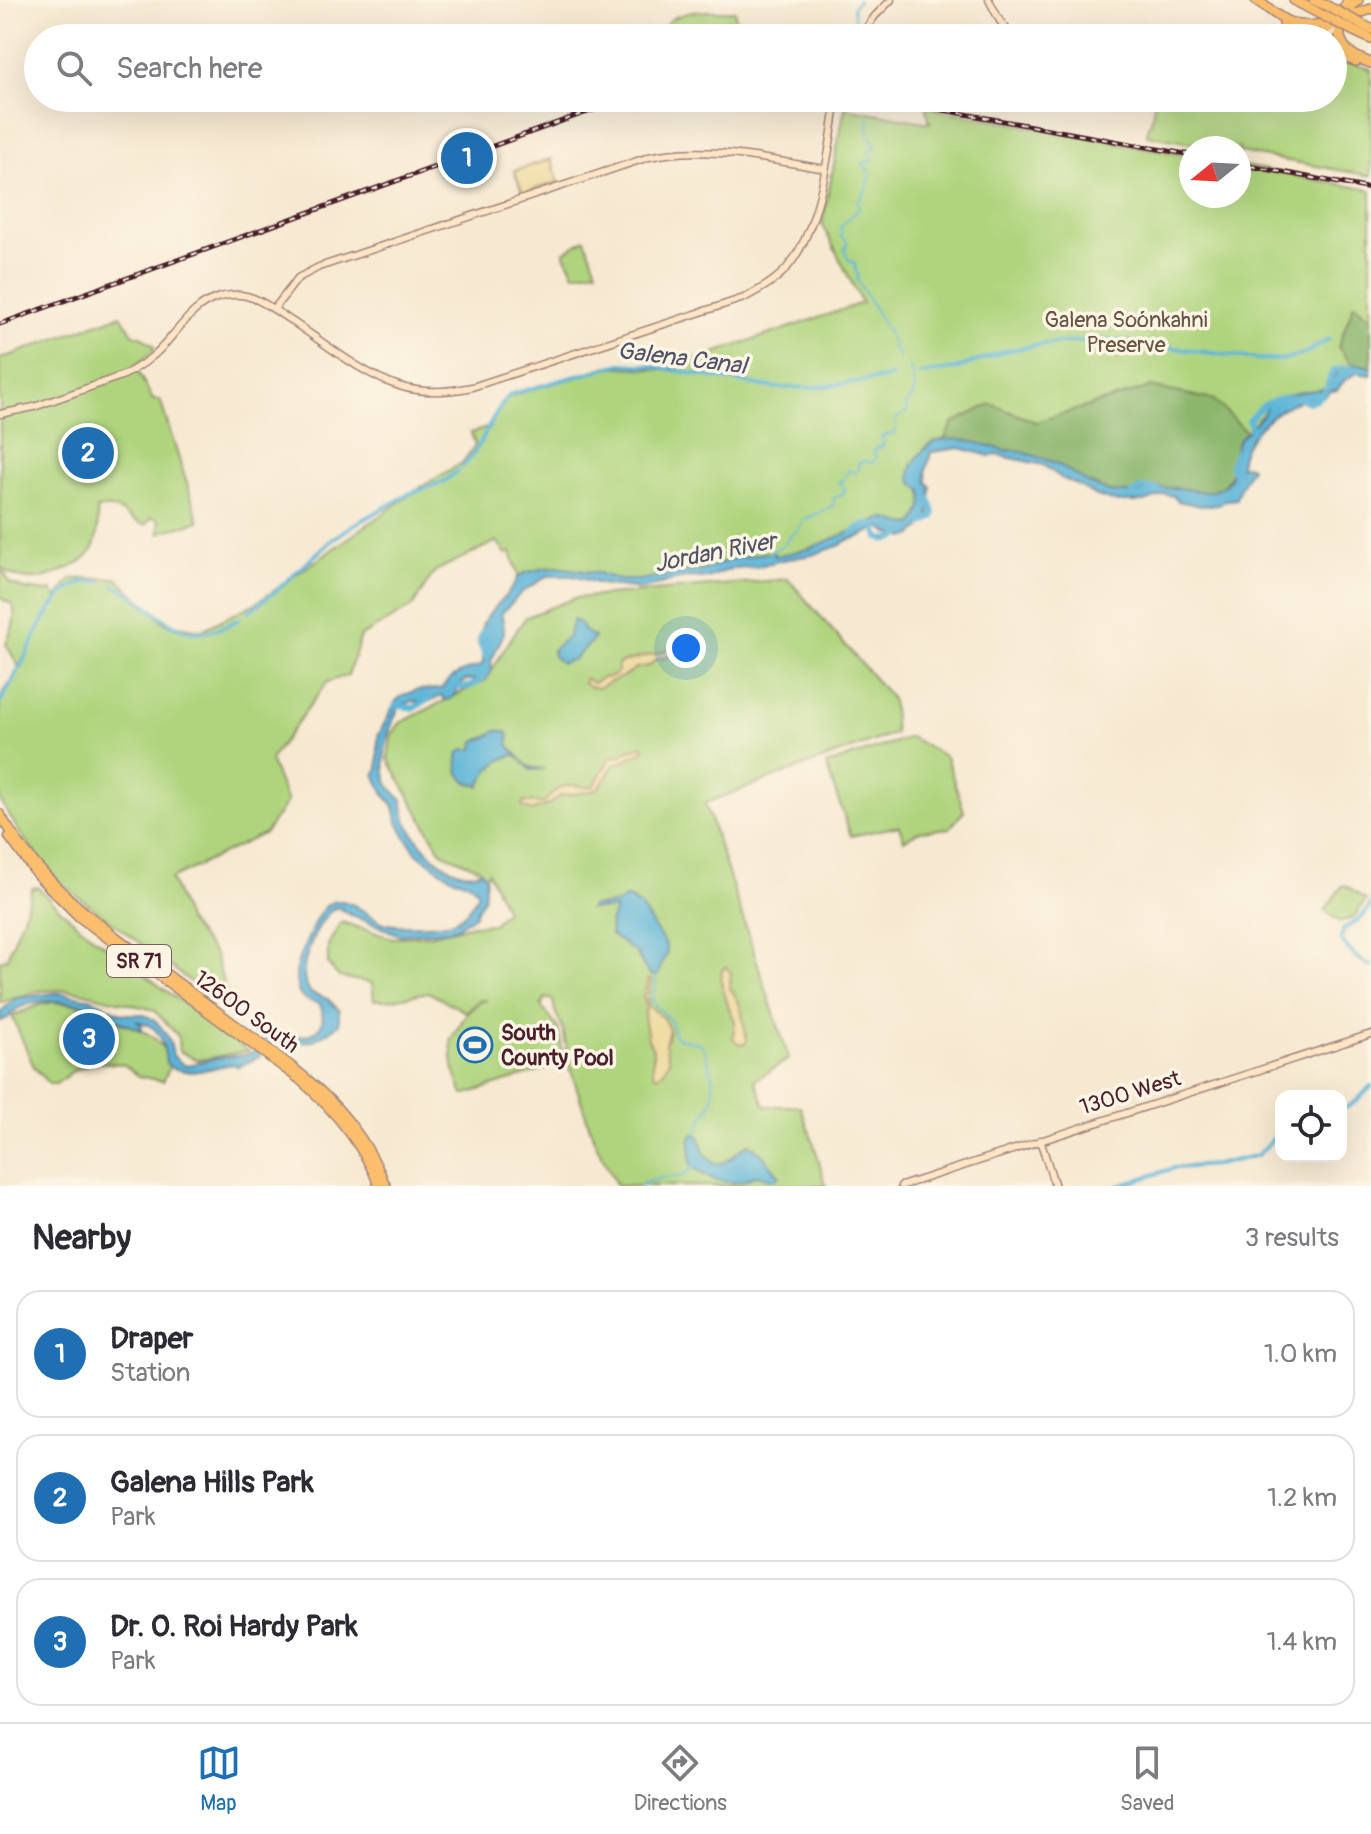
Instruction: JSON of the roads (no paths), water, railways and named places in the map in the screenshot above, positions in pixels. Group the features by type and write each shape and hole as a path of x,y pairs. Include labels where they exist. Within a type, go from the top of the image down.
{"highway":[{"path":"1294,0 1356,26 1371,39"},
{"path":"1314,0 1324,10"},
{"path":"1336,21 1348,0"},
{"path":"1336,21 1359,0"},
{"path":"1259,2 1295,24"},
{"path":"1259,2 1285,24"},
{"path":"1336,21 1371,9"},
{"path":"1356,26 1371,29"},
{"path":"1347,50 1371,65"},
{"path":"1347,58 1371,65"}],"main road":[{"name":"12600 South","path":"0,814 30,857 78,908 270,1054 332,1110 356,1141 379,1186"},
{"name":"12600 South","path":"0,824 37,875 79,917 249,1038"},
{"name":"12600 South","path":"270,1054 303,1074 335,1104 362,1138 386,1186"}],"street":[{"path":"869,24 891,0"},
{"path":"989,0 1002,24"},
{"path":"0,414 34,407 124,375 156,353 188,317 212,300 228,295 252,297 274,309 369,373 397,385 429,391 472,387 744,298 763,288 786,269 806,237 825,169 835,112"},
{"path":"274,309 298,278 319,267 663,154 708,152 825,169"},
{"name":"1300 West","path":"901,1186 1371,1034"},
{"path":"1040,1140 1055,1186"}],"water":[{"path":"1357,364 1371,367 1371,375 1356,373 1337,390 1292,404 1261,425 1242,456 1240,467 1251,467 1236,499 1217,505 1201,506 1178,501 1165,494 1145,502 1116,502 1094,495 1043,465 960,448 931,452 926,471 931,487 929,520 906,538 880,527 812,555 755,567 733,568 708,578 691,577 642,589 600,584 573,576 547,576 521,593 501,614 504,633 491,661 492,671 488,677 466,680 457,687 451,699 445,700 442,696 425,703 413,701 400,705 386,742 384,762 387,781 401,798 405,816 416,837 446,866 458,872 481,871 486,876 484,897 474,916 449,930 400,935 338,907 319,926 309,947 304,978 311,993 328,999 339,1010 339,1024 312,1041 274,1039 260,1056 238,1067 234,1064 192,1072 176,1069 167,1065 160,1037 152,1027 137,1021 142,1029 136,1028 80,1004 57,1001 34,1003 23,1006 0,1021 0,1012 17,998 58,993 92,999 122,1013 150,1018 164,1031 173,1056 185,1066 246,1055 255,1051 272,1032 306,1035 320,1027 323,1017 320,1004 299,994 296,970 316,919 328,905 344,901 390,925 443,924 459,918 478,893 468,882 455,879 418,854 407,839 394,806 384,794 375,774 378,769 378,736 396,701 402,696 417,690 441,689 450,679 482,665 481,633 484,622 518,577 525,573 558,567 620,580 640,580 701,571 732,559 764,553 774,553 775,556 808,549 884,518 914,524 923,498 921,489 911,478 913,464 930,445 944,439 1027,453 1056,463 1109,492 1135,494 1156,487 1217,490 1229,479 1238,441 1260,418 1267,404 1288,395 1328,388 1338,372"},
{"path":"573,620 579,622 594,639 574,659 561,663 553,656 552,650 568,637"},
{"path":"496,730 507,732 510,747 526,765 512,755 488,771 480,786 468,782 460,776 459,753 474,749 475,741 488,737"},
{"path":"625,898 641,907 666,946 667,955 656,977 648,973 636,953 611,935 610,923 615,909 589,909 592,906 616,904"},
{"path":"695,1134 699,1136 704,1153 715,1164 729,1159 749,1144 761,1153 779,1177 772,1180 758,1175 733,1182 707,1177 691,1165 690,1140"}],"waterway":[{"path":"855,24 853,6 859,0"},
{"path":"869,117 868,133 876,147 868,153 873,161 862,163 871,173 858,201 859,209 841,226 841,237 846,240 844,250 849,260 855,263 857,280 900,357"},
{"name":"Galena Canal","path":"920,374 955,369 1005,351 1037,345 1122,341 1281,360 1304,354 1329,339"},
{"name":"Galena Canal","path":"462,467 511,394 621,364 650,366 776,388 818,387 892,375"},
{"path":"770,553 785,544 804,520 833,506 834,498 843,494 845,488 838,482 843,480 848,470 854,473 858,470 858,463 873,463 876,457 873,450 884,445 881,437 896,432 895,419 907,412 906,403 914,391 909,365"},
{"name":"Jordan River","path":"1252,431 1249,420 1268,403 1284,398 1308,402 1319,398 1334,371 1353,368"},
{"name":"Jordan River","path":"1235,475 1231,466 1236,452"},
{"name":"Galena Canal","path":"248,612 353,525 409,494 445,481 457,471"},
{"name":"Jordan River","path":"1129,498 1142,488 1158,490"},
{"name":"Jordan River","path":"922,524 933,517 929,498"},
{"name":"Jordan River","path":"852,534 865,525 876,526 879,538 886,540 905,531"},
{"name":"Galena Canal","path":"20,667 60,597 85,582 101,581"},
{"name":"Galena Canal","path":"114,585 184,630 199,632 217,629 239,619"},
{"name":"Jordan River","path":"484,630 480,642 487,659"},
{"name":"Galena Canal","path":"0,703 17,672"},
{"name":"Jordan River","path":"452,685 471,686 486,673"},
{"name":"Jordan River","path":"395,708 396,705 414,708 430,698"},
{"path":"1371,904 1362,917 1344,929 1341,939 1354,955 1371,966"},
{"path":"656,977 652,1002 671,1021 678,1038 701,1044 710,1065 712,1100 697,1135"},
{"path":"1347,1107 1371,1086"},
{"path":"1119,1186 1174,1168 1216,1165 1258,1155 1275,1137"},
{"path":"641,1186 662,1178 683,1176 693,1167"}],"railway":[{"path":"0,324 588,112"},
{"path":"954,112 1179,153"},
{"path":"1251,166 1371,189"}],"place":[{"name":"Draper","path":"467,158"},
{"name":"Galena Hills Park","path":"88,453"},
{"name":"Dr. O. Roi Hardy Park","path":"89,1039"},
{"name":"South County Pool","path":"475,1045"}],"park label":[{"name":"Galena Soónkahni Preserve","path":"1126,332"}]}
